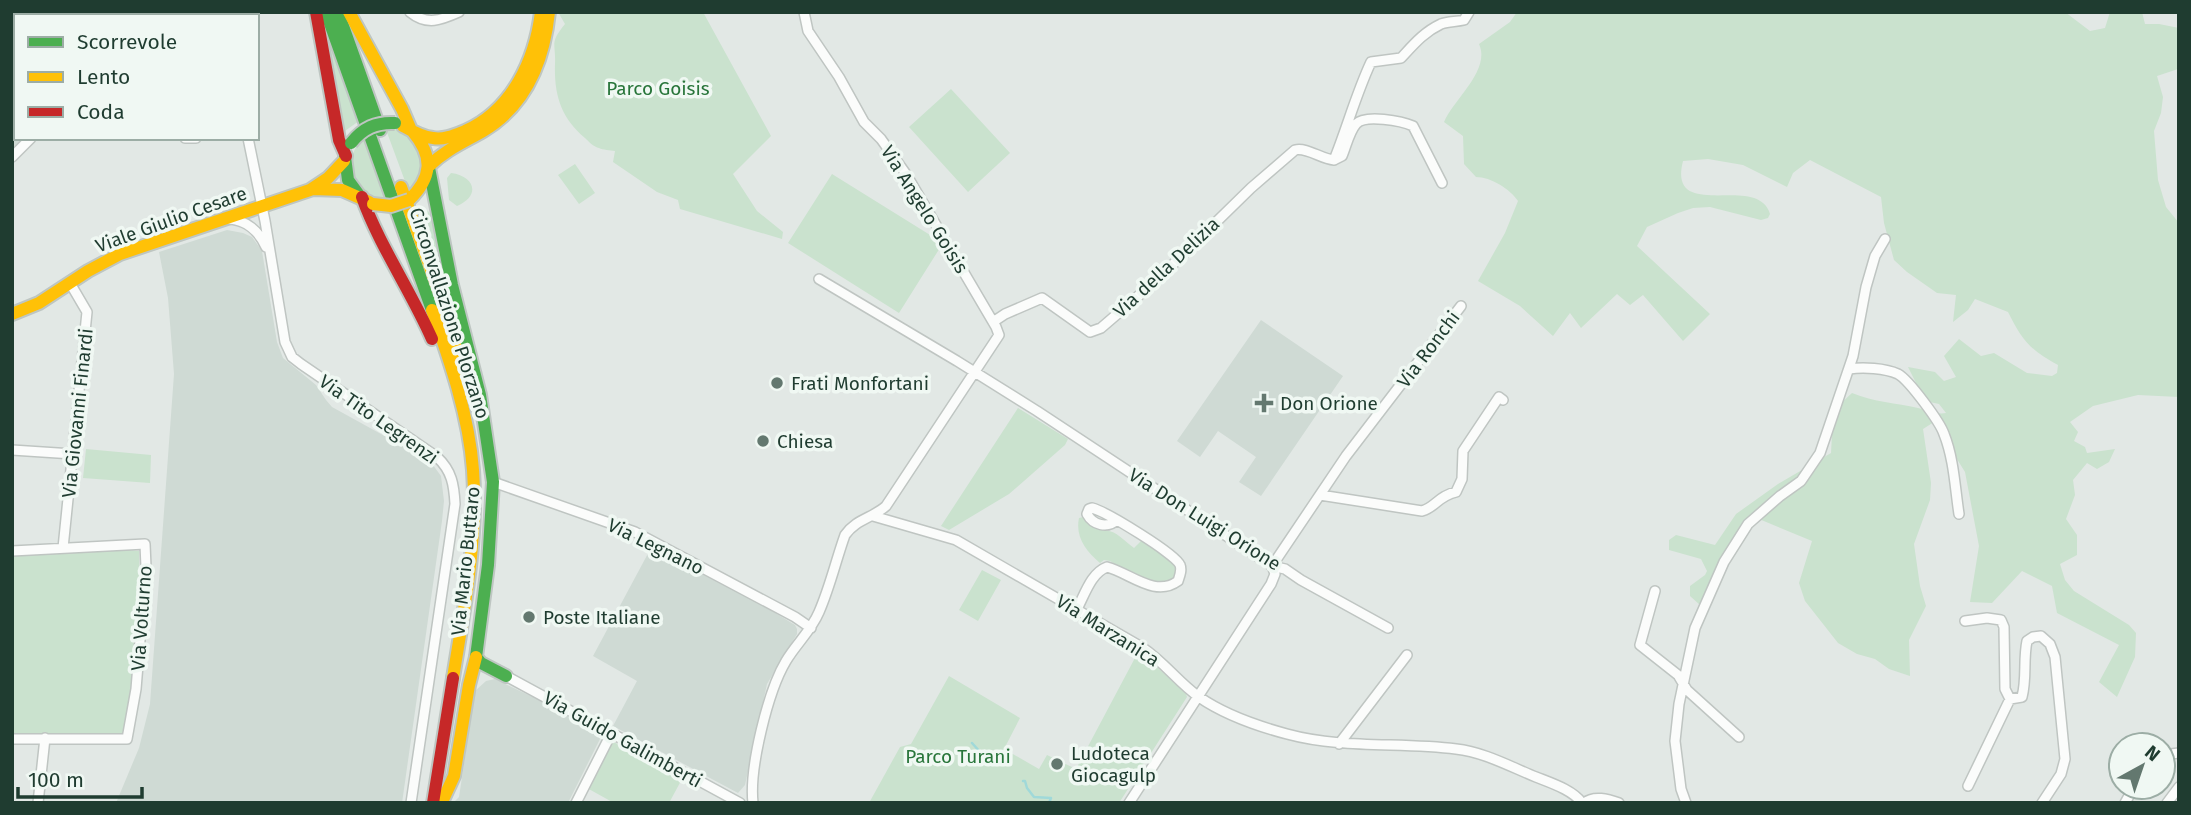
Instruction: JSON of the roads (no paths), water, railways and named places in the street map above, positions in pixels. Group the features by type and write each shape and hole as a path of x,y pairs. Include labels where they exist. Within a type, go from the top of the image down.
{"main road":[{"path":"316,12 348,180 364,198 368,215 427,327 460,430 466,495 460,597 462,615"},
{"name":"Circonvallazione Plorzano","path":"326,12 428,297 462,403 471,449 474,495 470,570 433,803"},
{"name":"Circonvallazione Plorzano","path":"338,12 456,345 471,399 480,454 482,528 442,802"},
{"path":"349,12 412,131 425,147 429,167"},
{"name":"Viale Giulio Cesare","path":"310,190 328,177 345,159 351,143 369,126 395,123 424,136 445,138 473,126 501,106 529,64 537,43 541,12"},
{"path":"409,200 423,185 429,167 440,154 490,127 521,97 542,58 548,33 549,12"},
{"name":"Via Mario Buttaro","path":"429,167 452,285 480,395 493,482 489,553 476,657 454,776 442,802"},
{"name":"Viale Giulio Cesare","path":"12,314 39,303 104,261 120,254 310,190 336,188 391,206 409,200"},
{"name":"Via Mario Buttaro","path":"409,200 426,202 432,206 440,222"},
{"path":"476,657 481,663 506,676"},
{"path":"467,706 474,685 479,679 492,674 506,676"}],"street":[{"path":"411,12 419,18 433,22 459,12"},
{"name":"Via Angelo Goisis","path":"804,12 808,31 839,77 864,122 881,139 906,174 993,322"},
{"path":"1334,160 1355,98 1371,62 1401,58 1414,41 1441,24 1464,20 1469,12"},
{"path":"1334,160 1342,156 1354,126 1360,121 1369,119 1400,122 1413,126 1442,183"},
{"path":"12,157 29,140"},
{"name":"Via Tito Legrenzi","path":"248,140 285,342 292,357 437,457 450,473 454,485 455,504 411,803"},
{"name":"Via della Delizia","path":"993,322 1042,298 1090,332 1094,332 1158,279 1251,188 1296,150 1304,149 1325,159 1334,160"},
{"name":"Via Tito Legrenzi","path":"227,219 237,220 251,228 263,240 270,255"},
{"path":"1686,803 1681,789 1675,741 1679,704 1695,628 1724,562 1748,524 1801,481 1820,453 1853,356 1866,287 1875,256 1885,239"},
{"path":"819,279 976,373"},
{"name":"Via Giovanni Finardi","path":"63,548 87,312 70,283"},
{"name":"Via Ronchi","path":"1272,566 1346,456 1461,306"},
{"path":"753,803 754,774 767,706 786,662 819,613 845,535 860,520 873,516 886,506 998,338 993,322"},
{"path":"1849,369 1898,374 1908,383 1944,432 1952,463 1959,514"},
{"name":"Via Don Luigi Orione","path":"976,373 1272,566 1285,569 1388,628"},
{"path":"1320,495 1411,509 1430,508 1445,495 1457,492 1462,479 1463,451 1499,397 1503,400"},
{"path":"12,450 73,454"},
{"name":"Via Legnano","path":"493,482 635,532 811,628"},
{"name":"Via Marzanica","path":"873,516 956,540 1143,648 1198,696 1256,724 1314,741 1392,744 1466,751 1546,781 1583,803 1600,799 1619,803"},
{"path":"1077,609 1094,577 1100,569 1107,566 1145,584 1163,588 1178,581 1181,567 1178,561 1117,520"},
{"name":"Via Volturno","path":"12,551 145,544 146,567 136,689 127,739 45,738"},
{"path":"1129,803 1272,584 1275,574 1272,566"},
{"path":"1272,584 1290,576 1301,580"},
{"path":"1655,591 1640,645 1678,675 1687,690 1739,737"},
{"path":"1965,621 1987,618 2001,620 2004,627 2005,689 2010,699"},
{"path":"2010,699 2022,697 2026,682 2024,655 2027,641 2041,636 2050,644 2055,657 2064,759 2061,774 2042,803"},
{"path":"1339,744 1407,655"},
{"name":"Via Guido Galimberti","path":"506,676 740,803"},
{"path":"1968,786 2010,699"},
{"path":"576,803 611,734"},
{"path":"12,739 45,738 38,803"},
{"path":"2167,803 2179,787"}],"waterway":[{"path":"972,743 991,764"},
{"path":"1023,781 1034,797 1051,798 1049,803"}],"place":[{"name":"Frati Monfortani","path":"777,383"},
{"name":"Don Orione","path":"1264,403"},
{"name":"Chiesa","path":"763,441"},
{"name":"Poste Italiane","path":"529,617"},
{"name":"Ludoteca Giocagulp","path":"1057,764"}],"park label":[{"name":"Parco Goisis","path":"658,88"},
{"name":"Parco Turani","path":"958,756"}]}
